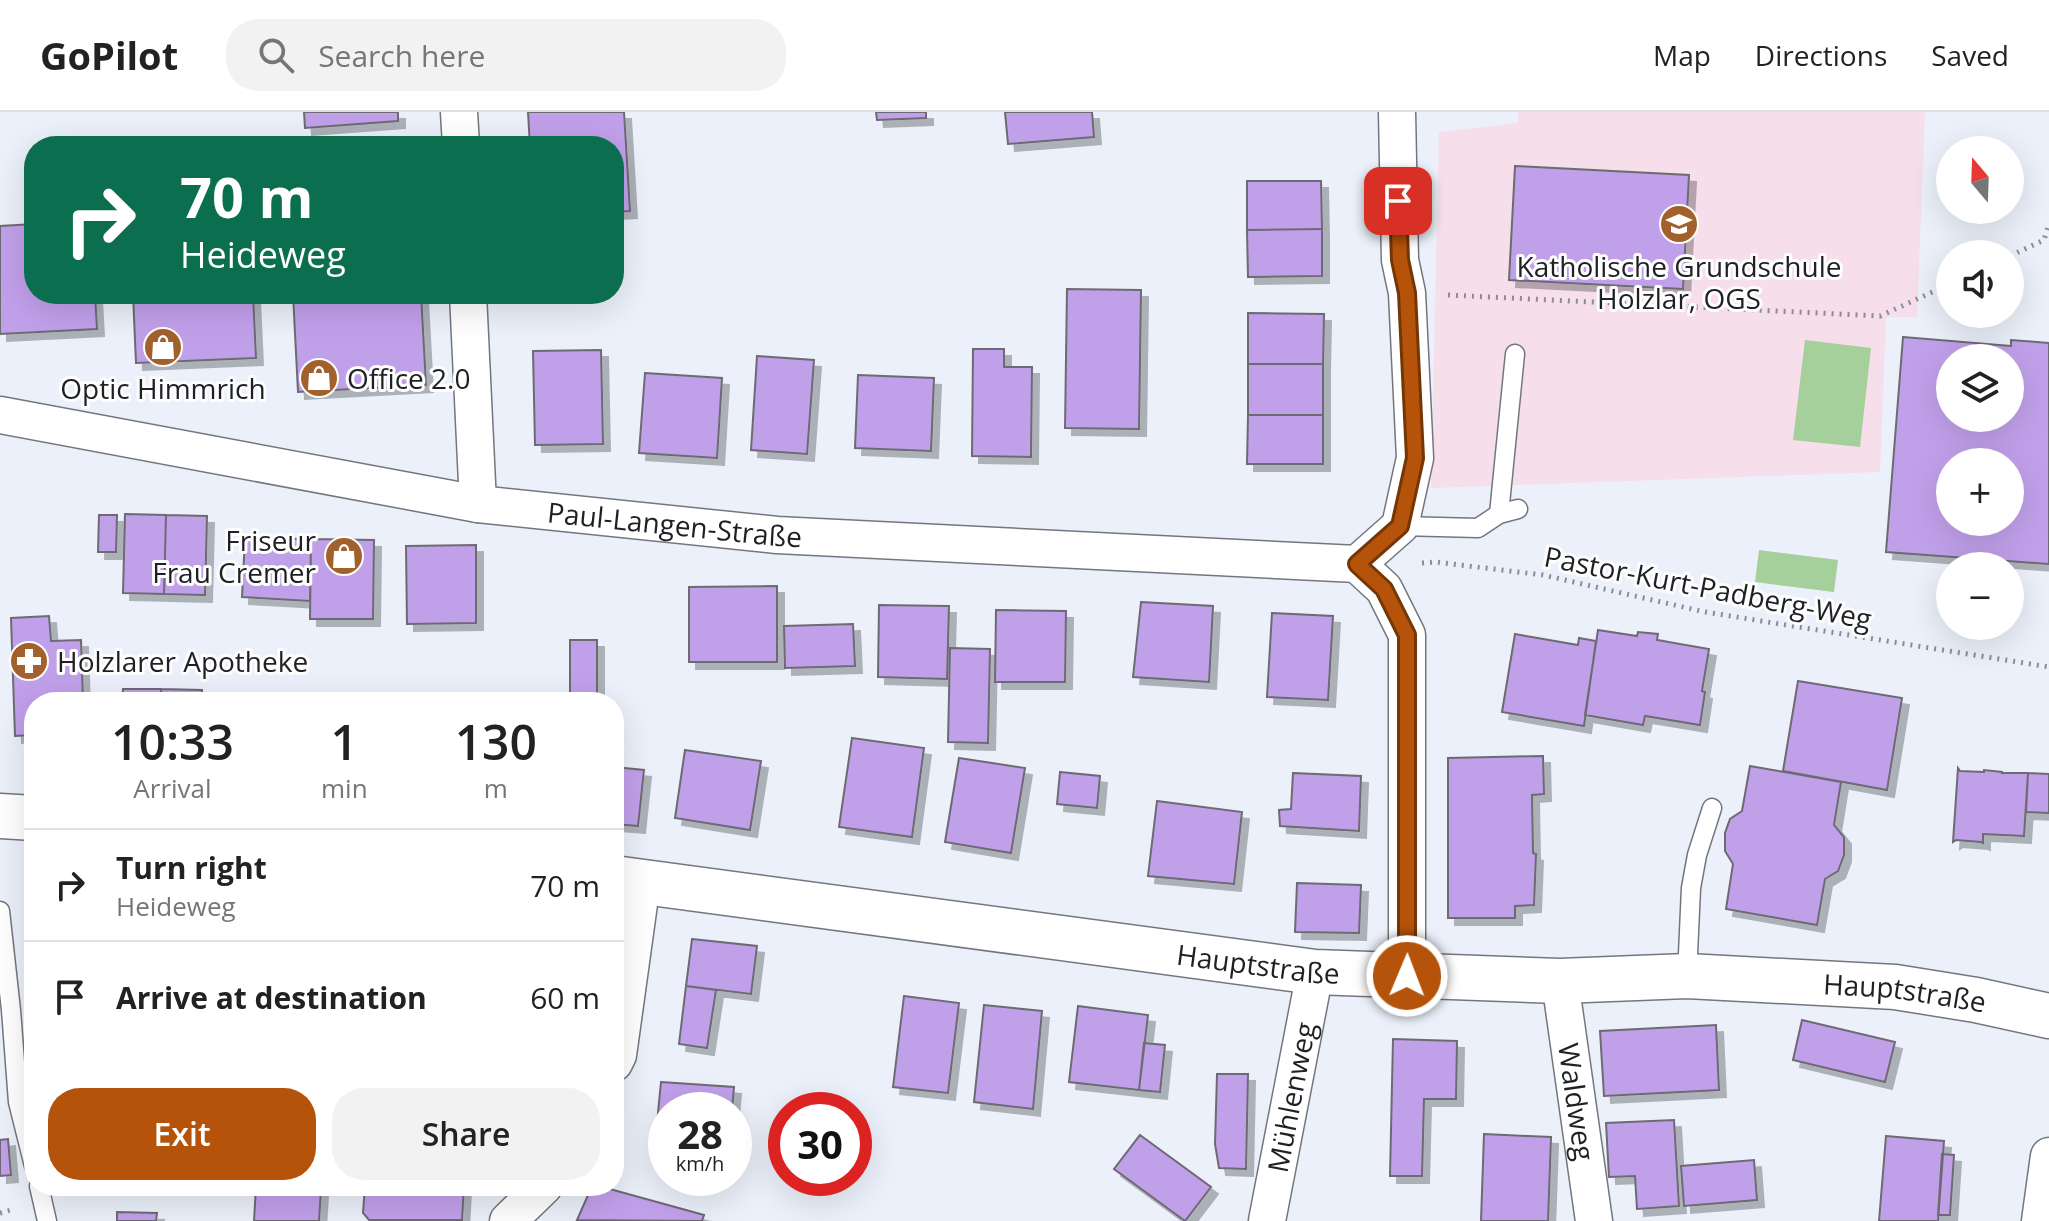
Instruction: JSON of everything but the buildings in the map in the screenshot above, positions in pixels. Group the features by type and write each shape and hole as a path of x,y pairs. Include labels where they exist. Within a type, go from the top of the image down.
{"main road":[{"path":"0,816 24,817"},
{"name":"Hauptstraße","path":"628,880 1315,972 1560,981 1687,976 1895,987 2049,1016"}],"street":[{"path":"459,112 460,136"},
{"path":"1397,112 1400,260 1407,293 1415,458 1400,526 1357,564 1384,589 1407,635 1407,976"},
{"path":"468,304 478,504"},
{"name":"Paul-Langen-Straße","path":"0,415 478,504 777,535 1357,564"},
{"path":"624,950 628,880"},
{"name":"Mühlenweg","path":"1267,1221 1315,972"},
{"name":"Waldweg","path":"1560,981 1594,1221"},
{"path":"2040,1221 2049,1156"},
{"path":"508,1221 534,1196"}],"lane":[{"path":"1499,514 1515,354"},
{"path":"1400,526 1478,528 1499,514 1518,509"},
{"path":"1687,976 1691,888 1697,855 1712,808"},
{"path":"0,911 18,1102 24,1126"},
{"path":"41,1196 47,1221"}],"path":[{"path":"2024,249 2044,240 2049,223"},
{"path":"1407,293 1880,316 1936,290"},
{"name":"Pastor-Kurt-Padberg-Weg","path":"1357,564 1435,562 1543,575 1705,612 2049,667"}],"shaded area":[{"name":"Katholische Grundschule Holzlar, OGS","path":"1518,112 1925,112 1917,317 1886,317 1880,472 1431,488 1439,132 1518,123"}],"green space":[{"path":"1805,340 1871,348 1860,447 1793,440"},
{"path":"1759,550 1838,560 1834,592 1755,582"}],"place":[{"name":"Katholische Grundschule Holzlar, OGS","path":"1679,224"},
{"name":"Optic Himmrich","path":"163,347"},
{"name":"Office 2.0","path":"319,378"},
{"name":"Friseur Frau Cremer","path":"344,556"},
{"name":"Holzlarer Apotheke","path":"29,661"}],"route":[{"path":"1398,201 1400,260 1407,293 1415,458 1400,526 1357,564 1384,589 1407,635 1407,976"}]}
